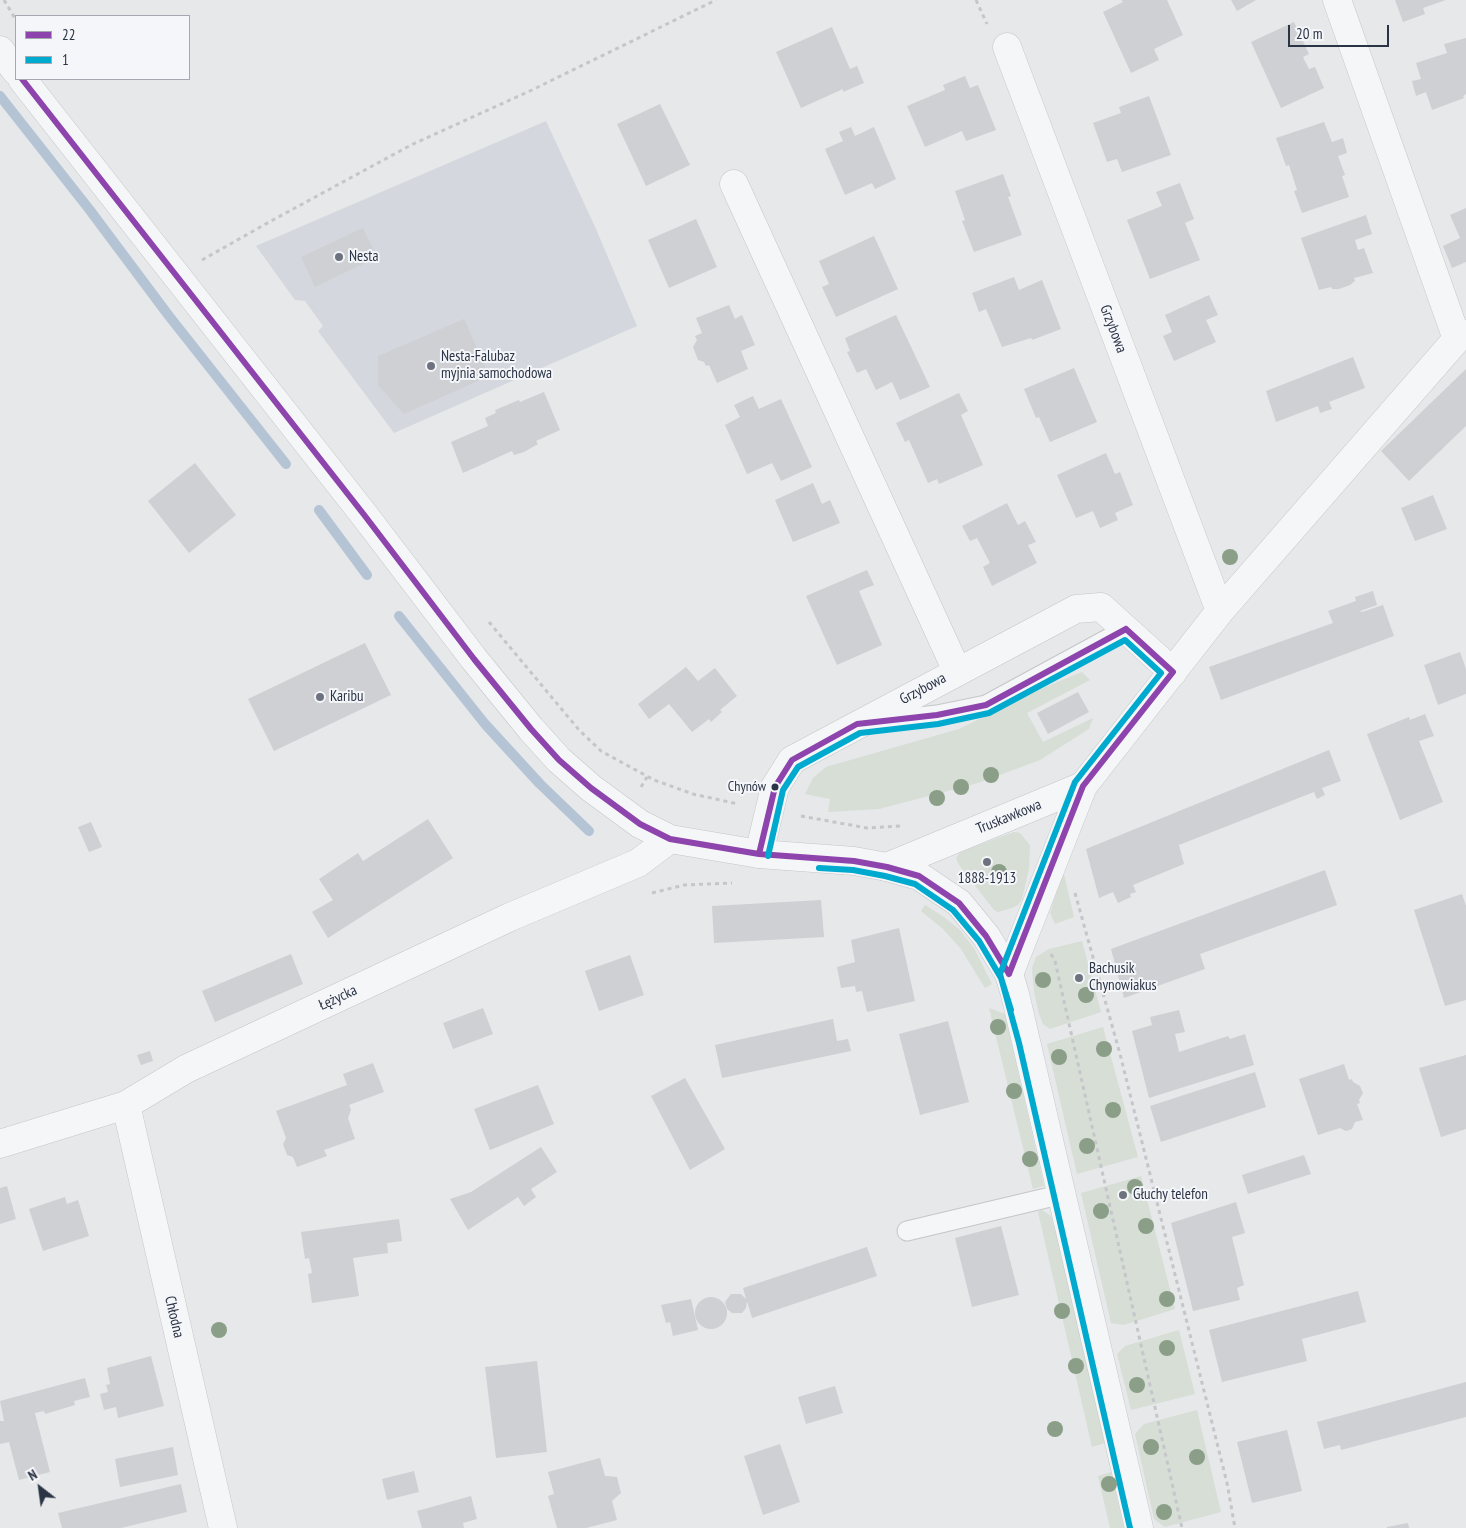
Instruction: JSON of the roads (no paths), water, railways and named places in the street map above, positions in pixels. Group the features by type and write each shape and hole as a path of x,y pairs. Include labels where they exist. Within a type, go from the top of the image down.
{"street":[{"path":"1009,974 1083,786 1220,611 1462,337 1337,0"},
{"name":"Grzybowa","path":"998,39 1220,611"},
{"path":"0,50 15,70"},
{"path":"23,80 474,658 531,729 559,760 590,788 640,824 670,838 759,854 854,861 887,867 919,876 959,902 986,936 1009,974 1027,1041 1139,1528"},
{"name":"Grzybowa","path":"734,184 957,671"},
{"name":"Grzybowa","path":"759,854 775,787 792,760 1076,609 1101,607 1173,672"},
{"name":"Truskawkowa","path":"887,867 1083,786"},
{"name":"Łężycka","path":"0,1144 126,1105 186,1069 510,917 638,863 670,838"},
{"name":"Chłodna","path":"126,1105 222,1528"}],"lane":[{"path":"857,724 938,715 986,705 1126,630"},
{"path":"907,1230 1063,1194"}],"waterway":[{"path":"0,96 89,209 169,316 286,464"},
{"path":"319,510 367,575"},
{"path":"399,616 485,724 540,784 589,831"}],"place":[{"name":"Nesta","path":"339,257"},
{"name":"Nesta-Falubaz myjnia samochodowa","path":"431,366"},
{"name":"Karibu","path":"320,697"},
{"name":"Chynów","path":"775,787"},
{"name":"1888-1913","path":"987,862"},
{"name":"Bachusik Chynowiakus","path":"1079,978"},
{"name":"Głuchy telefon","path":"1123,1195"}]}
